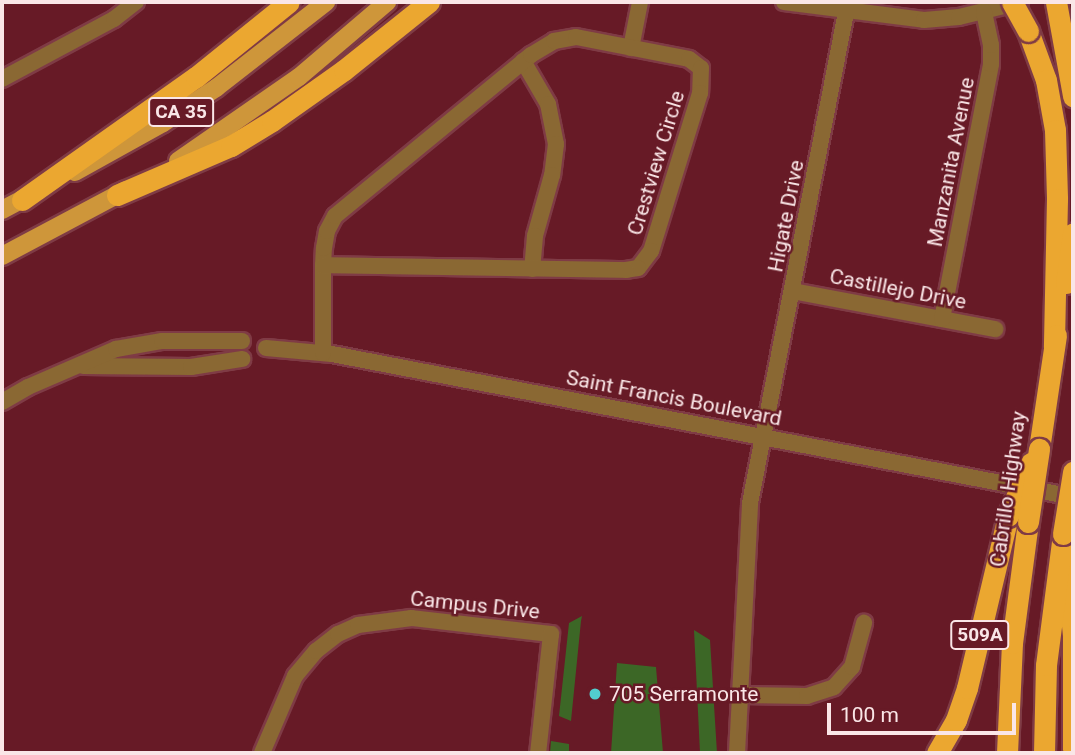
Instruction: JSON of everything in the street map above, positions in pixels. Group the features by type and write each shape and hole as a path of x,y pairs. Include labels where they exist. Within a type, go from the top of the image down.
{"highway":[{"path":"22,200 206,70 289,2"},
{"path":"117,195 220,152 262,127 344,70 429,2"},
{"path":"1012,2 1028,31 1046,80 1055,130 1057,199 1054,347"},
{"path":"1056,2 1063,28 1073,96"},
{"name":"Cabrillo Highway","path":"1007,753 1018,519 1039,449 1073,233"},
{"path":"1044,753 1047,651 1073,472"},
{"name":"509A","path":"937,753 956,720 1018,519"},
{"path":"1063,534 1073,636 1073,749"}],"main road":[{"name":"CA 35","path":"2,210 119,149 193,104 262,55 326,2"},
{"name":"CA 35","path":"2,256 194,152 332,51 387,2"}],"street":[{"path":"2,79 114,19 136,2"},
{"path":"631,48 640,2"},
{"path":"784,2 847,7 912,20 947,19 1020,2"},
{"name":"Higate Drive","path":"737,753 750,503 765,438 847,7"},
{"name":"Manzanita Avenue","path":"942,319 991,64 991,45 984,12"},
{"name":"Crestview Circle","path":"323,265 630,270 642,266 648,259 699,93 702,73 694,61 568,38 546,45 523,61 341,209 327,231 323,265 323,353"},
{"path":"523,61 548,104 556,144 552,175 535,236 532,269"},
{"name":"Castillejo Drive","path":"793,291 995,329"},
{"path":"2,402 97,356 135,345 188,340 242,341"},
{"name":"Saint Francis Boulevard","path":"266,348 323,353 1073,496"},
{"path":"61,372 102,365 212,366 242,359"},
{"name":"Campus Drive","path":"262,753 295,676 322,645 358,625 412,618 551,634 538,753"},
{"path":"742,695 807,696 834,687 852,667 864,623"}],"green space":[{"path":"582,616 571,721 559,716 569,623"},
{"path":"694,630 710,640 717,753 700,753"},
{"path":"617,663 656,667 663,753 611,753"},
{"path":"551,741 569,744 569,753 550,753"}],"place":[{"name":"705 Serramonte","path":"595,694"}]}
